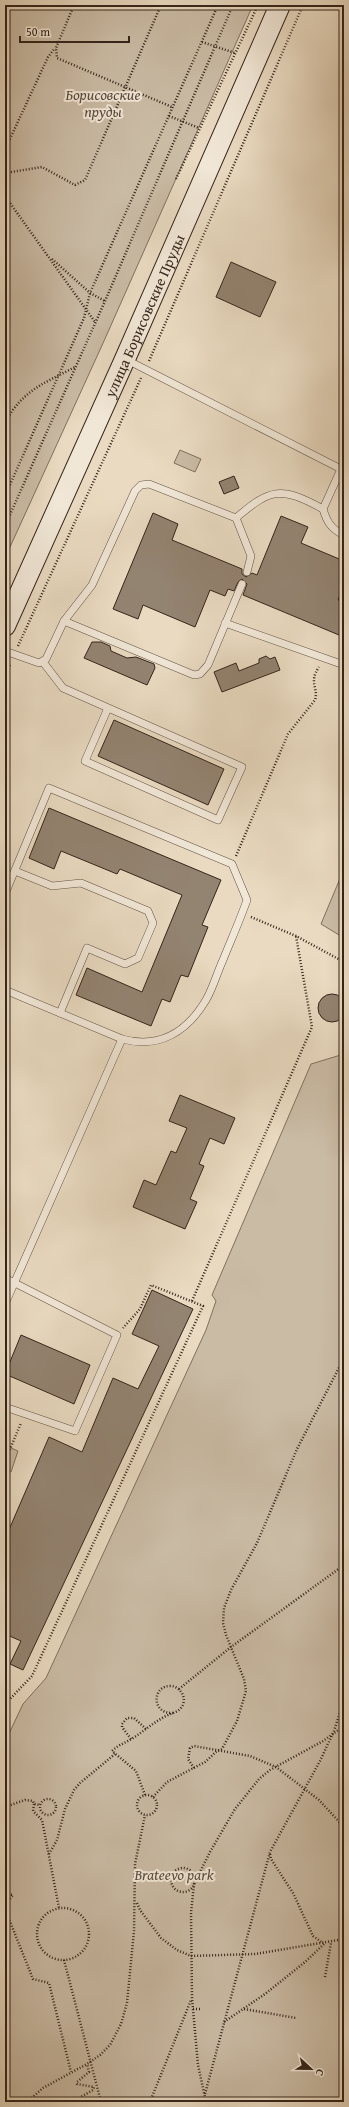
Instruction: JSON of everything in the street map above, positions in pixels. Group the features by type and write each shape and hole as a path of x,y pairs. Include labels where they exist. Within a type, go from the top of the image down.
{"main road":[{"name":"улица Борисовские Пруды","path":"5,626 125,359 280,5"}],"lane":[{"path":"125,359 341,469 323,508 328,523 334,531 344,535"},
{"path":"5,651 38,663 43,662 46,659 64,620 92,585 128,505 135,491 141,485 150,484 236,518 251,556 247,572"},
{"path":"236,518 255,502 271,494 283,492 305,499 323,508"},
{"path":"64,620 194,675 204,671 208,665 242,584"},
{"path":"225,623 328,661 344,665"},
{"path":"43,662 63,688 242,767 218,820 85,760 108,708"},
{"path":"5,894 8,878 15,871 49,788 232,864 247,900 206,999 192,1019 171,1036 156,1042 138,1043 122,1039 5,990"},
{"path":"15,871 52,886 80,883 148,911 153,923 138,958 125,964 87,948 60,1013"},
{"path":"5,1304 122,1039"},
{"path":"5,1278 117,1335 75,1431 24,1415 5,1407"}],"path":[{"path":"5,142 9,141 48,57 56,48 74,5"},
{"path":"5,173 42,167 74,185 85,180 161,5"},
{"path":"5,496 84,318 90,293 218,5"},
{"path":"5,526 96,322 232,5"},
{"path":"176,179 258,5"},
{"path":"5,677 14,654 145,368 303,5"},
{"path":"202,42 235,53"},
{"path":"56,48 57,58 172,107"},
{"path":"169,116 199,128"},
{"path":"5,193 51,258 90,293 105,301"},
{"path":"5,196 96,322"},
{"path":"5,423 12,409 26,394 76,366"},
{"path":"232,864 288,734 317,696 314,686 314,675 320,666 328,661"},
{"path":"242,913 296,936 344,962"},
{"path":"192,1301 312,1027 296,936"},
{"path":"5,1709 9,1700 32,1676 203,1306 151,1285 140,1309 117,1335"},
{"path":"153,1797 167,1782 205,1762 217,1751 222,1749 233,1729 246,1691 244,1678 223,1623 224,1608 228,1597 252,1553 297,1449 344,1358"},
{"path":"5,1461 24,1415"},
{"path":"179,1689 231,1647 344,1565"},
{"path":"145,1795 136,1771 112,1751 117,1746 132,1739 160,1719 173,1713 183,1706 184,1697 179,1689 175,1687 166,1687 162,1689 157,1696 158,1705 160,1709 168,1713 173,1713"},
{"path":"205,2094 270,1852 334,1731 344,1700"},
{"path":"132,1739 122,1728 122,1724 128,1718 134,1718 146,1729"},
{"path":"206,2102 198,2064 192,1998 190,1913 194,1884 194,1876 189,1869 181,1867 171,1874 172,1886 178,1891 189,1890 194,1884 210,1852 235,1809 258,1779 276,1767 307,1751 334,1731 344,1726"},
{"path":"194,1768 188,1759 190,1748 199,1746 217,1751 250,1756 276,1767 305,1788 319,1800 344,1827"},
{"path":"49,1854 57,1840 66,1809 74,1790 80,1783 115,1754"},
{"path":"145,1795 153,1797 157,1802 156,1809 151,1814 145,1815 139,1811 137,1804 139,1798 145,1795"},
{"path":"50,1799 56,1805 56,1810 52,1815 47,1816 40,1811 40,1805 43,1800 50,1799"},
{"path":"5,1807 25,1800 33,1801 34,1804 40,1805"},
{"path":"34,1804 33,1811 42,1820 59,1908"},
{"path":"27,2102 38,2092 86,2064 110,2044 123,2018 131,1966 135,1900 135,1864 145,1815"},
{"path":"270,1852 271,1859 293,1894 313,1936 323,1944"},
{"path":"5,1893 13,1895 7,1902 5,1908 6,1914 33,1979 49,1983 71,2072"},
{"path":"135,1900 140,1910 161,1938 177,1950 191,1956 261,1954 331,1943 344,1939"},
{"path":"59,1908 73,1909 79,1913 87,1924 89,1931 86,1945 82,1951 77,1956 64,1960 51,1957 45,1953 38,1942 37,1936 40,1921 45,1915 59,1908"},
{"path":"326,1978 331,1943"},
{"path":"224,2022 244,2009 305,1962 323,1944"},
{"path":"64,1960 101,2102"},
{"path":"150,2102 192,1998"},
{"path":"193,2009 201,2009"},
{"path":"244,2009 296,2018"},
{"path":"79,2102 81,2097 93,2090 94,2087 77,2084 77,2082 89,2072 86,2064"}],"green space":[{"name":"Борисовские пруды","path":"5,5 253,5 104,341 5,558"},
{"path":"180,450 201,459 195,472 174,463"},
{"path":"344,869 344,938 321,924"},
{"name":"Brateevo park","path":"344,1054 344,2102 5,2102 5,1742 23,1704 46,1678 206,1330 216,1301 212,1295 311,1064"},
{"path":"9,1447 18,1451 11,1472 5,1470 5,1457"}],"building":[{"path":"231,262 276,282 260,317 216,297"},
{"path":"234,476 239,488 224,494 219,482"},
{"path":"153,513 178,524 172,540 242,569 242,574 246,577 252,573 257,575 281,516 308,527 301,543 344,561 344,584 338,600 344,602 344,623 339,635 243,595 247,584 242,579 238,582 234,591 228,589 225,596 210,590 195,627 143,605 138,619 113,609"},
{"path":"92,642 101,642 110,646 111,651 127,658 136,657 154,664 155,668 147,685 84,658"},
{"path":"266,656 270,659 275,657 280,670 222,692 214,672 236,663 239,671 259,663 259,659"},
{"path":"114,720 224,769 208,805 98,756"},
{"path":"49,808 221,880 202,925 208,927 188,977 181,975 170,1002 162,999 151,1026 76,995 87,968 142,992 182,895 120,869 117,874 61,851 54,869 29,858"},
{"path":"332,994 342,998 346,1008 342,1018 332,1022 322,1018 318,1008 322,998"},
{"path":"180,1095 235,1118 224,1144 210,1138 199,1164 204,1166 190,1199 197,1202 185,1229 133,1207 144,1180 156,1185 171,1151 176,1153 187,1128 169,1121"},
{"path":"152,1290 193,1309 23,1670 10,1664 21,1641 5,1634 5,1539 49,1437 82,1452 113,1378 138,1389 159,1346 132,1334"},
{"path":"21,1335 90,1365 74,1404 5,1374"}]}
